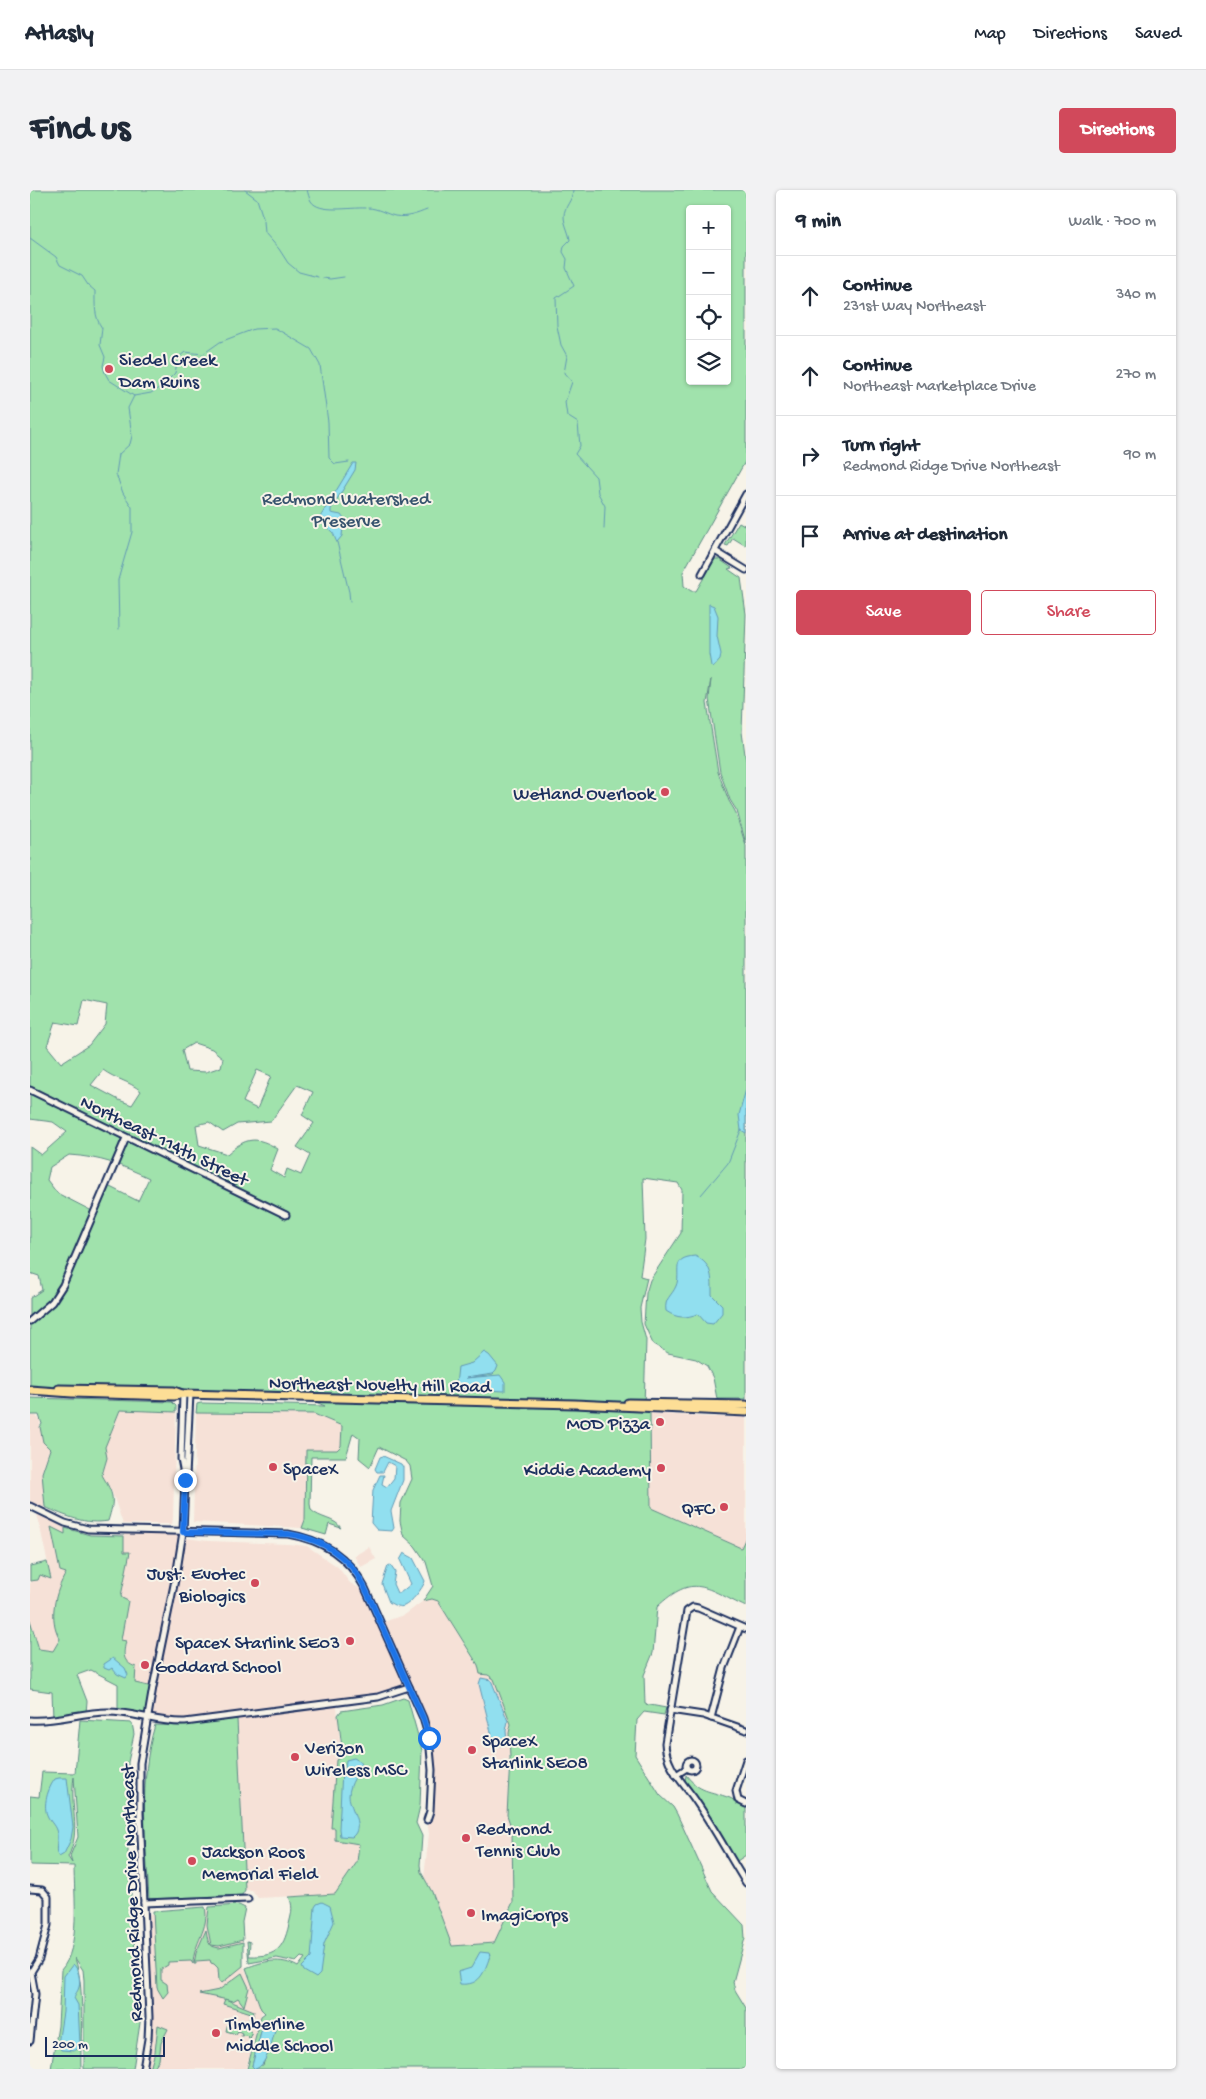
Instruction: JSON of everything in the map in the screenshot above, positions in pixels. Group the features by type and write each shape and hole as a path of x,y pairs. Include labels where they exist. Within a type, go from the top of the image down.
{"main road":[{"name":"Northeast Novelty Hill Road","path":"30,1390 165,1396 187,1394 575,1404 746,1412"},
{"name":"Northeast Novelty Hill Road","path":"575,1404 746,1405"}],"street":[{"path":"702,574 746,494"},
{"path":"714,552 746,570"},
{"name":"Northeast 114th Street","path":"30,1090 286,1215"},
{"path":"30,1321 52,1302 63,1285 126,1138"},
{"path":"30,1310 36,1315"},
{"name":"Redmond Ridge Drive Northeast","path":"143,2069 148,2039 149,2017 140,1773 141,1752 183,1532 185,1480 181,1459 187,1394"},
{"path":"30,1506 65,1523 88,1529 296,1535 318,1541 341,1556 354,1569 365,1588 424,1722 432,1755 430,1811 427,1820"},
{"path":"711,1718 724,1668 743,1628 698,1608 690,1608 685,1614 670,1710 665,1747 668,1763 693,1797 746,1883"},
{"path":"30,1720 53,1719 89,1712 118,1712 148,1719 185,1722 378,1698 409,1687"},
{"path":"670,1710 711,1718 746,1730"},
{"path":"746,1760 736,1791 738,1800 746,1804"},
{"path":"676,1775 687,1768"},
{"path":"30,1889 42,1890 46,1894 48,1925 39,1959 30,1972 35,1994 30,2041"},
{"path":"144,1904 248,1900"}],"shaded area":[{"path":"120,1410 176,1412 172,1524 123,1524 112,1492 101,1475 106,1464 104,1447"},
{"path":"196,1413 314,1414 342,1426 341,1446 337,1450 306,1450 305,1520 302,1528 193,1522"},
{"path":"650,1413 706,1417 746,1417 746,1537 741,1548 651,1508"},
{"path":"30,1416 36,1416 40,1420 40,1427 50,1449 42,1473 46,1501 42,1512 65,1523 70,1566 57,1634 60,1639 53,1651 39,1649 30,1620 30,1581 39,1575 51,1578 36,1509 30,1506"},
{"path":"124,1530 183,1532 176,1581 186,1538 208,1541 288,1544 307,1546 338,1567 350,1583 368,1593 381,1623 406,1614 423,1601 432,1599 438,1601 484,1674 494,1679 510,1721 507,1815 512,1830 513,1902 494,1943 452,1946 432,1892 424,1877 429,1834 427,1820 430,1811 429,1738 409,1687 395,1692 185,1722 148,1719 124,1657 125,1649 121,1640 128,1602 121,1598 121,1596 130,1553 124,1553"},
{"path":"369,1547 376,1559 361,1567 354,1556"},
{"path":"337,1706 341,1754 335,1840 359,1844 357,1862 335,1894 258,1898 252,1890 245,1890 237,1719"},
{"path":"245,1908 242,1922 243,1964 263,2008 246,2069 146,2069 150,2048 152,2014 149,1914"}],"green space":[{"name":"Redmond Watershed Preserve","path":"30,190 746,190 746,460 683,572 684,586 691,591 696,591 715,559 719,559 732,568 728,569 741,578 746,614 742,732 746,762 746,844 737,811 730,800 720,772 709,699 711,679 707,703 718,772 729,801 735,811 746,846 746,1399 717,1399 713,1378 707,1366 696,1359 668,1353 653,1344 644,1324 646,1293 650,1280 681,1233 682,1190 678,1183 643,1178 645,1239 640,1276 647,1278 640,1308 641,1322 646,1340 644,1408 650,1413 651,1508 741,1548 746,1537 746,1607 710,1589 691,1587 670,1596 657,1607 653,1653 644,1675 645,1704 666,1708 664,1715 644,1712 637,1720 635,1755 660,1795 673,1807 677,1814 712,1891 744,1925 745,1938 733,1982 735,1990 746,2008 746,2069 247,2069 261,2016 265,2013 261,2009 246,1968 272,1961 285,1962 298,1967 305,1958 301,1957 296,1962 277,1958 249,1963 247,1941 250,1942 249,1956 267,1955 274,1952 282,1944 288,1929 292,1908 289,1897 335,1894 357,1862 359,1844 335,1840 335,1828 331,1828 336,1760 343,1756 338,1715 341,1711 383,1705 403,1698 408,1700 422,1750 420,1806 416,1823 422,1836 421,1872 432,1892 452,1946 494,1943 513,1902 512,1830 507,1815 510,1758 509,1733 511,1724 494,1679 488,1675 480,1674 478,1665 438,1601 432,1599 423,1601 433,1586 426,1562 415,1546 403,1535 400,1521 401,1503 412,1479 410,1466 406,1461 379,1447 370,1467 359,1458 360,1438 353,1433 346,1457 311,1457 311,1510 335,1522 341,1528 329,1524 326,1535 302,1528 305,1520 306,1450 337,1450 341,1446 342,1426 314,1414 196,1413 197,1404 201,1403 325,1406 304,1397 30,1390 30,1298 42,1290 39,1276 30,1273 30,1147 41,1155 67,1132 53,1122 30,1119","holes":["84,1000 107,1005 105,1024 89,1045 61,1063 47,1046 55,1022 78,1026","194,1043 212,1049 223,1058 221,1067 206,1072 187,1071 182,1050","103,1070 141,1091 132,1105 91,1085","257,1070 271,1076 257,1109 243,1102","297,1085 313,1092 302,1115 314,1123 297,1147 310,1155 301,1175 287,1169 284,1178 270,1170 278,1149 257,1140 239,1144 227,1154 199,1145 196,1125 209,1122 223,1132 237,1124 271,1121","69,1155 110,1162 149,1178 138,1201 106,1185 94,1212 57,1193 47,1180 50,1167","277,2021 263,2065 252,2066 263,2024"]},
{"path":"739,522 746,526 746,546 733,538 728,546 725,545"},
{"path":"30,1398 172,1402 176,1406 176,1412 120,1410 105,1447 107,1458 102,1475 112,1497 110,1514 108,1521 92,1522 68,1516 45,1507 42,1473 50,1449 43,1442 40,1427 42,1424 39,1415 30,1415"},
{"path":"51,1527 65,1534 65,1528 90,1535 124,1536 124,1552 130,1552 121,1596 128,1601 121,1640 126,1641 124,1654 126,1660 136,1667 135,1683 153,1687 148,1719 118,1713 118,1684 91,1670 77,1675 87,1701 86,1713 53,1719 52,1692 30,1689 30,1620 39,1649 53,1651 60,1639 54,1623 54,1606 66,1573 60,1571"},
{"path":"47,1562 51,1579 40,1575 38,1580 30,1581 30,1566"},
{"path":"237,1719 245,1890 242,1895 149,1899 144,1811 146,1768 155,1725 180,1726"},
{"path":"80,1720 132,1723 134,1734 128,1762 128,1852 140,2023 133,2069 84,2069 84,1980 83,1970 75,1958 81,1999 81,2069 51,2069 58,2026 61,1970 67,1960 74,1935 74,1866 30,1865 30,1796 39,1797 42,1772 75,1773","holes":["74,1777 78,1837 70,1856 72,1863 68,1857 72,1847 75,1827"]},
{"path":"686,1775 701,1788 732,1799 746,1808 746,1855 737,1861 699,1799 685,1781"},
{"path":"239,1905 245,1908 242,1922 243,1940 219,1946 211,1945 207,1925 209,1907"},
{"path":"205,1907 205,1922 193,1964 191,1961 168,1962 168,1965 161,1969 161,1980 167,1984 168,1992 163,1998 157,1988 153,1911"},
{"path":"206,1930 211,1946 219,1948 243,1942 243,1966 222,1983 219,1981 218,1968 210,1960 196,1961 196,1964 194,1964 196,1953"},
{"path":"242,1973 249,1988 244,2006 238,1998 233,2001 199,1994 219,1990"},
{"path":"225,1999 254,2011 252,2022 249,2019 251,2013 223,2004"},
{"path":"228,2023 247,2028 252,2033 250,2039 246,2035 241,2036 242,2033 238,2031 236,2034 226,2031"},
{"path":"158,2025 168,2029 161,2043 159,2060 150,2069 155,2052"}],"water":[{"path":"353,463 356,463 355,470 331,509 331,513 341,515 344,519 342,536 337,542 332,532 319,519"},
{"path":"709,604 714,606 718,616 717,636 721,654 720,660 713,668 709,654"},
{"path":"746,1089 746,1133 741,1130 739,1115"},
{"path":"695,1256 701,1259 708,1268 711,1278 712,1295 722,1305 722,1313 713,1324 706,1323 698,1314 682,1317 666,1311 667,1300 676,1286 679,1263 687,1257"},
{"path":"484,1352 498,1366 496,1371 493,1374 466,1378 500,1375 505,1382 505,1391 457,1389 458,1367 472,1363"},
{"path":"383,1456 401,1464 403,1467 403,1480 391,1511 394,1528 392,1531 377,1530 371,1523 373,1490 380,1475 384,1475 382,1484 387,1487 394,1478 395,1466 388,1462 383,1472 377,1472 375,1469 380,1457"},
{"path":"404,1553 413,1558 425,1581 413,1599 401,1607 389,1602 382,1584 390,1565 395,1572 393,1584 397,1593 400,1593 411,1584 400,1560"},
{"path":"113,1658 125,1668 128,1675 126,1678 117,1674 112,1668 109,1670 104,1668 104,1664"},
{"path":"481,1678 491,1680 508,1721 506,1731 507,1742 500,1746 494,1744 479,1684"},
{"path":"354,1758 361,1762 349,1791 357,1828 356,1833 352,1837 340,1836 342,1770 345,1769 346,1760"},
{"path":"67,1778 73,1827 71,1839 64,1854 59,1857 56,1849 57,1837 55,1827 46,1813 46,1808 50,1787 55,1779"},
{"path":"322,1902 330,1906 334,1922 324,1944 320,1974 316,1978 304,1971 302,1967 311,1958 315,1907"},
{"path":"480,1952 489,1953 490,1956 483,1973 477,1981 460,1984 458,1972 471,1968"},
{"path":"73,1964 78,1971 80,1981 79,1989 74,1998 78,2005 80,2044 79,2048 74,2051 61,2050 58,2044 63,2012 64,1976"},
{"path":"268,2019 277,2021 274,2034 264,2062 255,2069 252,2066 253,2062 263,2024"}],"waterway":[{"path":"245,190 257,199 264,221 265,233 288,263 299,272 318,277"},
{"path":"307,190 311,201 321,207 328,209 365,208"},
{"path":"573,190 564,216 570,240 564,246 563,252 567,259 566,268 574,286 556,298 557,326 561,345 567,356 564,373 572,382 565,402 567,416 578,423 580,446 575,454 596,477 598,493 605,506 604,529"},
{"path":"368,208 399,216 412,215 427,210"},
{"path":"30,238 56,257 60,265 82,276 95,291 96,315 102,328 100,345 105,357 103,366 109,380 134,396 151,393 162,386 175,373 178,358 185,352 203,354 220,342 254,329 275,328 311,349 320,365 328,422 329,458 335,464 349,462"},
{"path":"323,278 344,277"},
{"path":"119,629 118,580 132,532 132,507 123,493 116,474 119,454 130,444 132,436 128,408 134,396"},
{"path":"337,542 350,602"},
{"path":"701,1195 728,1163 741,1130"}],"place":[{"name":"Siedel Creek Dam Ruins","path":"109,369"},
{"name":"Wetland Overlook","path":"665,792"},
{"name":"MOD Pizza","path":"660,1422"},
{"name":"SpaceX","path":"273,1467"},
{"name":"Kiddie Academy","path":"661,1468"},
{"name":"QFC","path":"724,1507"},
{"name":"Just. Evotec Biologics","path":"255,1583"},
{"name":"SpaceX Starlink SE03","path":"350,1641"},
{"name":"Goddard School","path":"145,1665"},
{"name":"SpaceX Starlink SE08","path":"472,1750"},
{"name":"Verizon Wireless MSC","path":"295,1757"},
{"name":"Redmond Tennis Club","path":"466,1838"},
{"name":"Jackson Roos Memorial Field","path":"192,1861"},
{"name":"ImagiCorps","path":"471,1913"},
{"name":"Timberline Middle School","path":"216,2033"}],"route":[{"path":"185,1480 183,1532 288,1534 304,1537 328,1546 354,1569 371,1600 423,1718 429,1738"}]}
